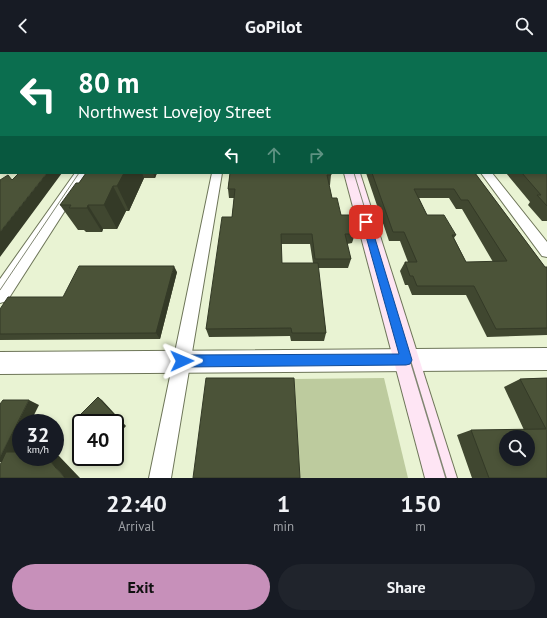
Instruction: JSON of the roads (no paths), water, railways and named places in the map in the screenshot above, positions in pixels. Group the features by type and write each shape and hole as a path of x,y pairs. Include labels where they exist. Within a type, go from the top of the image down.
{"main road":[{"path":"352,174 441,478"}],"street":[{"path":"0,295 81,174"},
{"path":"160,478 217,174"},
{"path":"487,174 547,252"},
{"path":"0,362 547,359"}],"tram line":[{"path":"0,290 78,174"},
{"path":"354,174 406,344"},
{"path":"405,343 446,478"}]}
